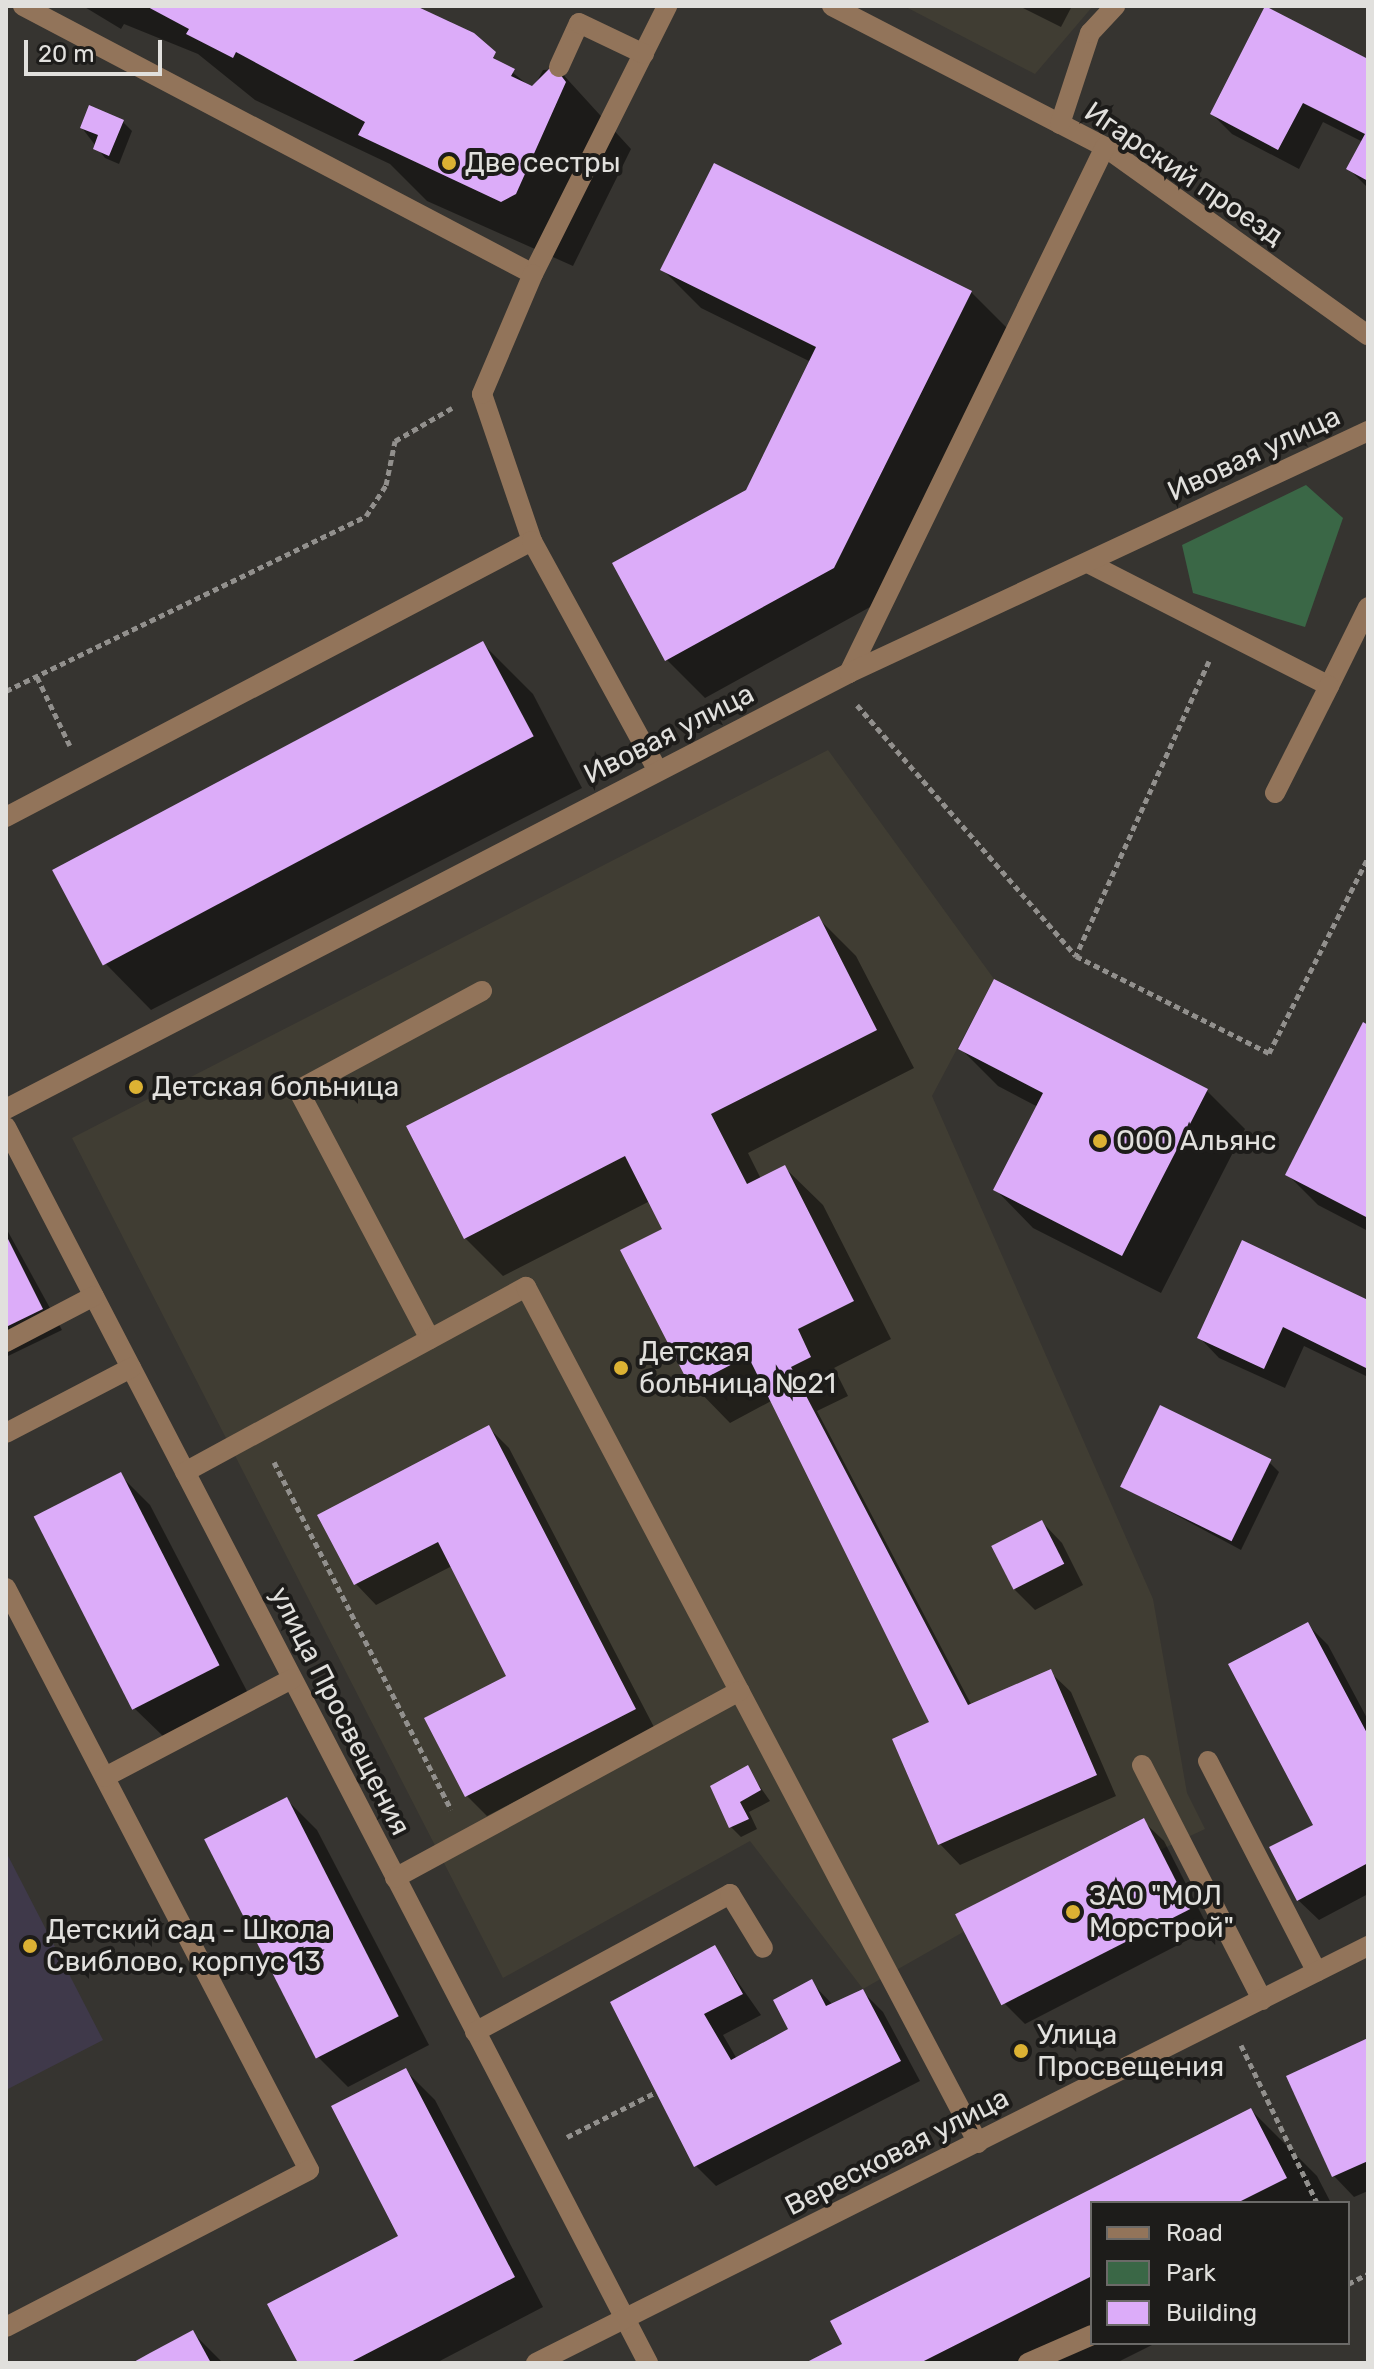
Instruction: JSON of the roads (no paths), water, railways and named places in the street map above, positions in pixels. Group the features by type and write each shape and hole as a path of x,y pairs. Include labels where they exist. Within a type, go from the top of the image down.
{"street":[{"path":"23,6 533,274"},
{"path":"658,771 532,541 482,394 533,274 667,6"},
{"name":"Игарский проезд","path":"832,6 1105,147 1368,335"},
{"path":"1060,124 1090,33 1115,6"},
{"path":"559,67 579,23 644,54"},
{"path":"842,676 1105,147"},
{"name":"Ивовая улица","path":"6,1109 842,676 1090,564 1368,431"},
{"path":"6,817 532,541"},
{"path":"1090,564 1329,686"},
{"path":"1275,793 1368,607"},
{"path":"430,1339 298,1090 482,991"},
{"name":"улица Просвещения","path":"6,1127 648,2363"},
{"path":"185,1472 526,1287 978,2143"},
{"path":"6,1342 94,1296"},
{"path":"6,1433 131,1368"},
{"path":"6,1588 309,2170 6,2327"},
{"path":"105,1777 292,1679"},
{"path":"395,1878 740,1691"},
{"path":"1208,1761 1317,1972"},
{"path":"1142,1765 1262,2000"},
{"path":"475,2032 730,1894 763,1948"},
{"name":"Вересковая улица","path":"536,2363 1368,1946"},
{"path":"1028,2363 1090,2336"}],"place":[{"name":"Две сестры","path":"449,163"},
{"name":"Детская больница","path":"136,1087"},
{"name":"ООО Альянс","path":"1100,1141"},
{"name":"Детская больница №21","path":"621,1368"},
{"name":"ЗАО \"МОЛ Морстрой\"","path":"1073,1912"},
{"name":"Детский сад - Школа Свиблово, корпус 13","path":"30,1946"},
{"name":"Улица Просвещения","path":"1021,2051"}]}
